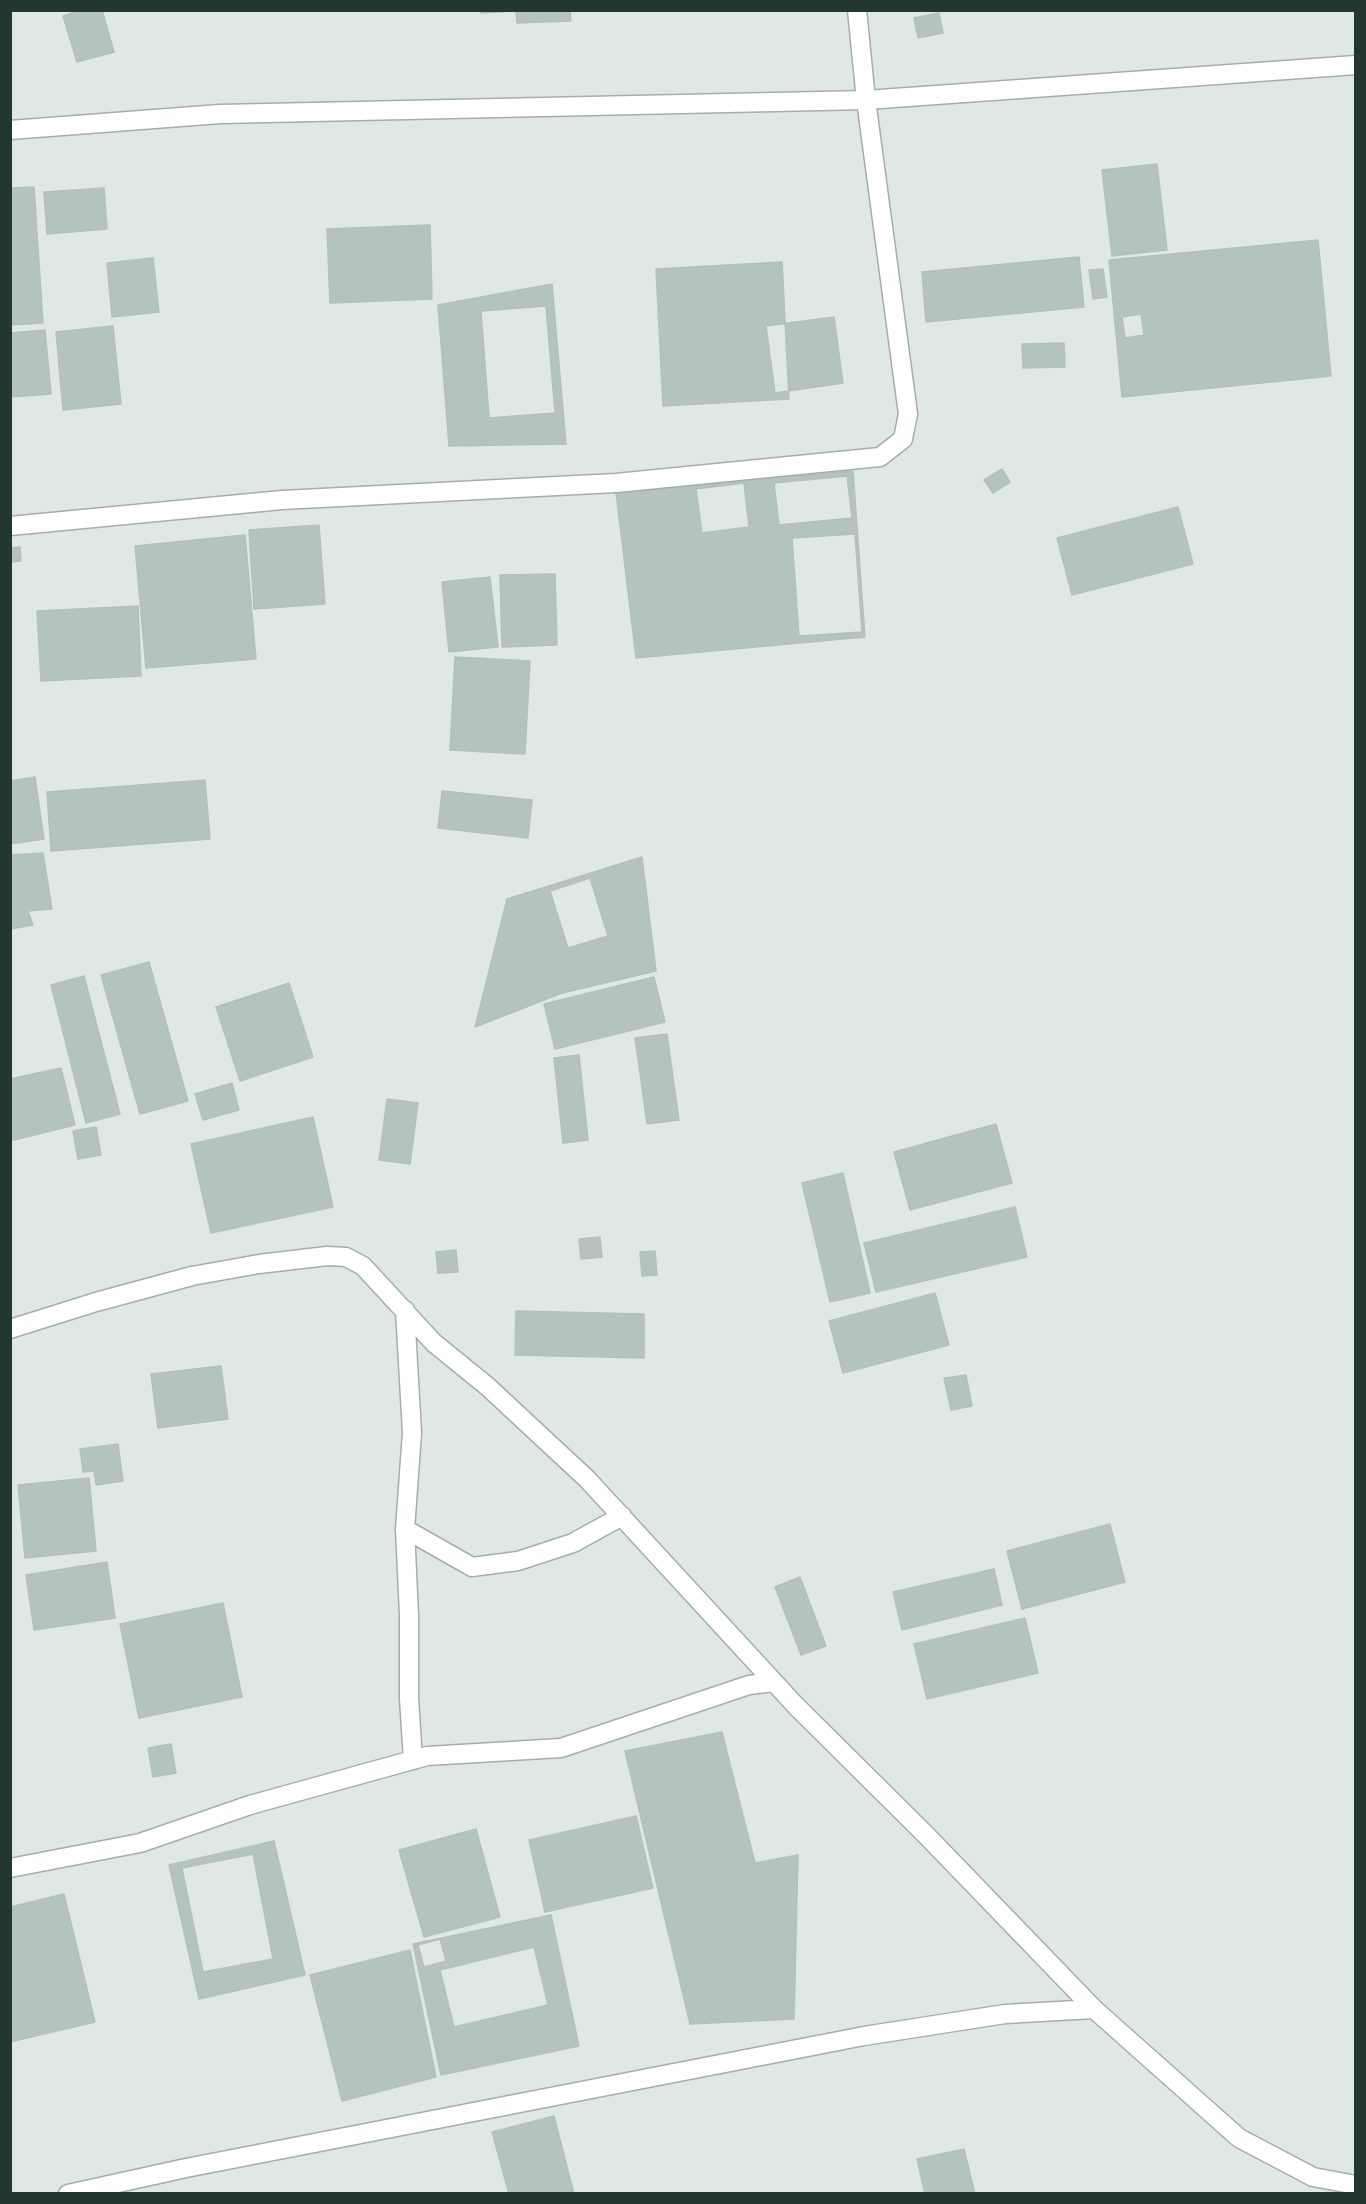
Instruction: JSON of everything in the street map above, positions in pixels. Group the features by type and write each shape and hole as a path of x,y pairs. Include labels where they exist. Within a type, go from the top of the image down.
{"street":[{"path":"10,526 282,500 616,483 880,457 903,439 908,414 866,100 857,10"},
{"path":"10,130 220,114 866,100 1356,65"},
{"path":"10,1329 96,1302 192,1276 259,1264 327,1256 346,1257 363,1266 434,1343 487,1386 587,1479 774,1682 1094,2009 1239,2138 1313,2177 1356,2185"},
{"path":"405,1310 411,1433 405,1529 409,1615 409,1698 413,1760"},
{"path":"405,1529 472,1567 518,1561 573,1543 622,1516"},
{"path":"10,1868 140,1843 250,1805 427,1756 561,1748 749,1685 774,1682"},
{"path":"68,2193 864,2036 1005,2014 1094,2009"}],"building":[{"path":"82,10 102,10 114,52 77,62 63,16"},
{"path":"481,10 570,10 571,21 517,23 516,11 481,13"},
{"path":"939,13 943,33 918,38 914,18"},
{"path":"1157,164 1167,250 1112,256 1102,170"},
{"path":"34,187 43,323 10,325 10,188"},
{"path":"104,188 107,229 47,234 44,192"},
{"path":"430,225 432,299 330,303 327,229"},
{"path":"1318,240 1331,376 1122,397 1109,260","holes":["1141,314 1144,335 1125,338 1122,317"]},
{"path":"1079,257 1084,307 926,322 922,272"},
{"path":"153,258 159,312 112,317 107,263"},
{"path":"782,262 789,399 663,406 656,269"},
{"path":"1103,269 1107,297 1093,299 1089,270"},
{"path":"552,284 566,444 449,446 438,305"},
{"path":"546,306 555,413 489,418 481,311"},
{"path":"834,317 843,383 775,393 766,326"},
{"path":"113,326 121,404 63,410 56,332"},
{"path":"45,330 51,394 10,397 10,333"},
{"path":"1064,343 1065,367 1023,368 1022,344"},
{"path":"1002,469 1010,482 993,493 984,480"},
{"path":"853,471 865,637 636,658 616,492","holes":["847,476 852,518 779,525 774,483","744,483 749,527 702,533 696,489","855,534 862,632 799,636 792,538"]},
{"path":"1178,507 1193,564 1072,595 1057,538"},
{"path":"319,525 325,604 254,609 249,530"},
{"path":"245,535 256,659 146,668 135,546"},
{"path":"20,547 21,561 10,562 10,548"},
{"path":"555,574 557,645 502,647 500,575"},
{"path":"490,577 498,647 449,652 442,582"},
{"path":"138,606 141,676 41,681 37,611"},
{"path":"455,657 530,661 525,754 450,750"},
{"path":"35,777 44,839 10,844 10,781"},
{"path":"205,780 210,839 51,851 47,792"},
{"path":"442,791 532,800 528,838 438,828"},
{"path":"43,853 52,909 28,911 33,925 10,929 10,855"},
{"path":"642,857 656,971 562,993 475,1027 507,899","holes":["590,878 608,936 568,948 550,891"]},
{"path":"149,962 188,1101 140,1114 101,975"},
{"path":"84,976 120,1114 86,1123 51,985"},
{"path":"654,977 665,1022 555,1049 544,1004"},
{"path":"289,983 313,1057 240,1081 216,1007"},
{"path":"667,1034 679,1120 647,1124 635,1038"},
{"path":"579,1055 588,1140 563,1143 554,1058"},
{"path":"61,1068 75,1125 10,1141 10,1079"},
{"path":"232,1083 239,1110 203,1120 195,1094"},
{"path":"387,1099 418,1103 410,1164 379,1160"},
{"path":"313,1117 333,1207 211,1233 191,1144"},
{"path":"996,1124 1012,1183 910,1210 894,1152"},
{"path":"96,1127 101,1155 78,1159 73,1131"},
{"path":"843,1173 870,1293 830,1302 802,1183"},
{"path":"1015,1207 1027,1257 876,1292 864,1243"},
{"path":"600,1237 602,1257 581,1259 579,1239"},
{"path":"456,1250 458,1272 438,1273 436,1252"},
{"path":"655,1251 657,1275 642,1276 640,1252"},
{"path":"935,1293 949,1345 843,1373 829,1321"},
{"path":"516,1311 644,1314 644,1358 515,1355"},
{"path":"221,1366 228,1419 158,1428 151,1374"},
{"path":"966,1375 972,1406 951,1410 944,1378"},
{"path":"118,1444 123,1481 96,1485 94,1471 83,1472 80,1449"},
{"path":"89,1478 96,1551 25,1558 18,1485"},
{"path":"1110,1524 1125,1582 1022,1609 1007,1551"},
{"path":"107,1562 115,1618 34,1630 26,1575"},
{"path":"994,1569 1002,1605 902,1630 893,1592"},
{"path":"800,1577 826,1646 801,1655 775,1587"},
{"path":"223,1603 242,1697 139,1718 120,1624"},
{"path":"1025,1618 1038,1673 927,1699 914,1644"},
{"path":"722,1732 755,1863 798,1855 794,2019 690,2024 625,1751"},
{"path":"171,1744 176,1773 153,1777 148,1748"},
{"path":"636,1816 653,1888 545,1912 529,1840"},
{"path":"476,1829 500,1917 424,1937 399,1850"},
{"path":"274,1841 305,1975 199,1999 169,1865","holes":["253,1854 273,1959 203,1972 182,1868"]},
{"path":"64,1894 95,2022 10,2042 10,1907"},
{"path":"551,1915 579,2046 441,2075 413,1944","holes":["440,1939 446,1961 424,1967 418,1945","534,1947 548,2005 454,2027 440,1970"]},
{"path":"410,1950 436,2077 342,2101 310,1975"},
{"path":"554,2116 574,2194 509,2194 492,2132"},
{"path":"964,2149 975,2194 925,2194 917,2159"}]}
